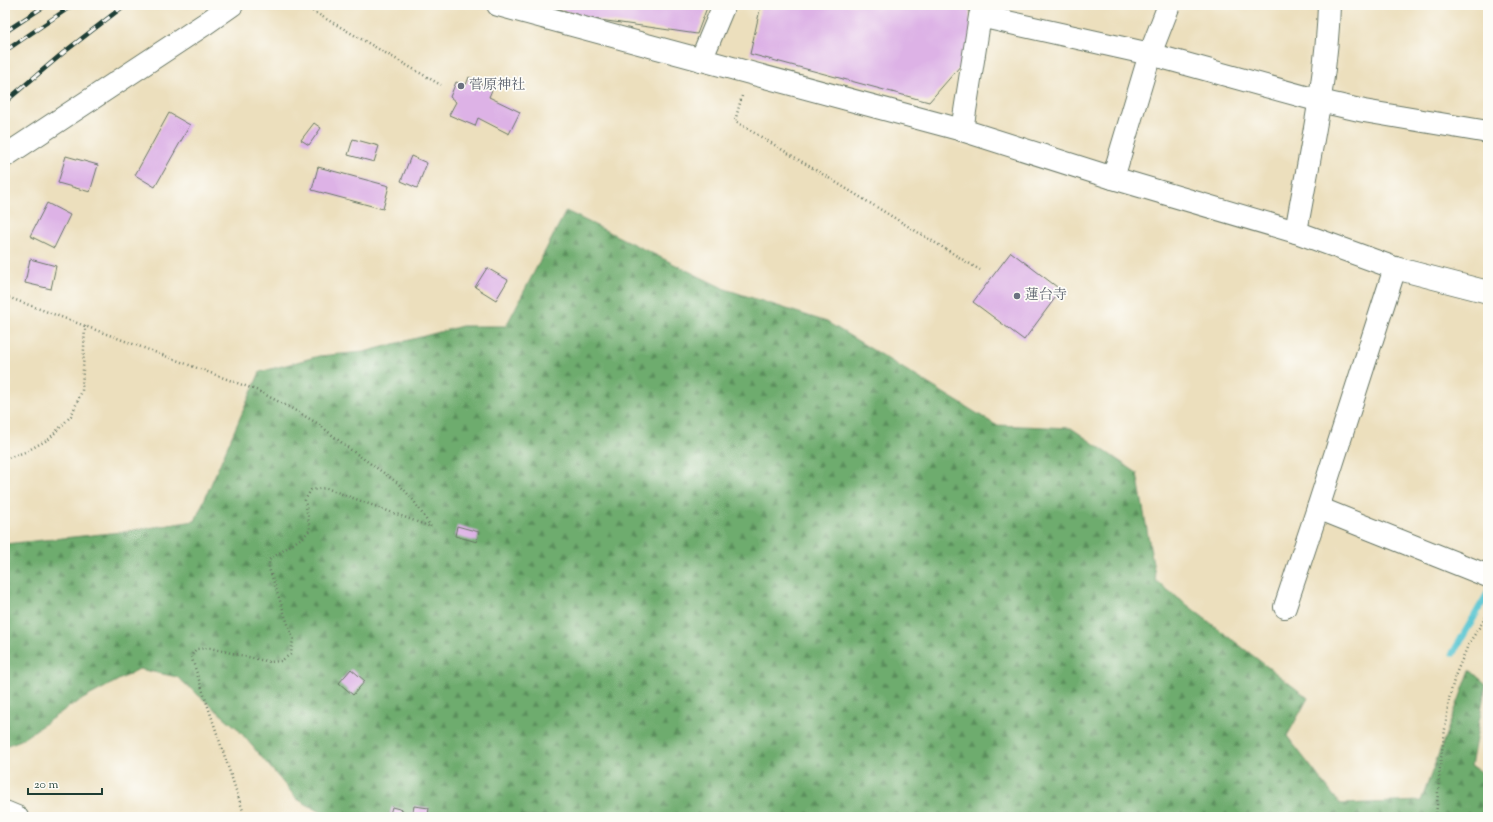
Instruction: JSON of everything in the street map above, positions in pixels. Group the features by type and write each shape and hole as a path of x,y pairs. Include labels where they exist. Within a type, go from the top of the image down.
{"street":[{"path":"5,156 232,5"},
{"path":"498,5 962,130 1113,178 1296,232 1395,268 1488,292"},
{"path":"701,60 724,5"},
{"path":"1113,178 1150,54 1169,5"},
{"path":"1296,232 1320,101 1329,5"},
{"path":"962,130 980,16 1150,54 1320,101 1364,111 1488,132"},
{"path":"1285,607 1395,268"},
{"path":"1318,508 1486,576"},
{"path":"5,812 17,817"}],"path":[{"path":"302,5 440,85"},
{"path":"749,72 735,121 980,270"},
{"path":"5,296 256,390 289,407 317,423 351,450 398,483 414,501 430,527 326,488 311,490 305,500 310,530 304,537 269,560 269,568 293,639 291,654 281,661 270,662 210,648 196,649 191,656 245,817"},
{"path":"5,459 25,452 49,439 71,416 82,391 85,326"},
{"path":"1436,817 1440,767 1449,699 1455,676 1469,643 1488,614"}],"green space":[{"path":"566,211 725,289 827,322 996,425 1071,428 1137,473 1156,581 1308,698 1287,736 1340,804 1421,801 1470,670 1486,684 1471,766 1488,776 1488,817 330,817 297,799 237,728 177,677 139,669 70,706 21,740 5,746 5,544 121,532 195,521 260,372 319,356 364,352 462,326 506,326"}],"building":[{"path":"545,5 708,5 697,34 593,19"},
{"path":"761,5 968,5 975,49 929,102 750,54"},
{"path":"469,77 492,90 489,97 520,112 509,134 478,118 475,126 449,115 456,102 450,97 456,82 466,85"},
{"path":"169,113 190,125 155,187 135,175"},
{"path":"314,123 321,128 309,145 301,140"},
{"path":"353,139 379,146 374,162 348,155"},
{"path":"66,156 98,165 90,192 58,183"},
{"path":"411,156 427,163 417,188 401,181"},
{"path":"318,167 389,186 383,209 312,190"},
{"path":"47,203 70,215 54,248 30,236"},
{"name":"蓮台寺","path":"1011,252 1061,290 1024,340 973,302"},
{"path":"30,259 56,266 51,289 25,283"},
{"path":"487,268 508,280 496,300 475,287"},
{"path":"457,526 479,532 477,542 455,536"},
{"path":"351,669 365,681 353,695 339,683"},
{"path":"414,806 429,808 428,817 412,817"},
{"path":"392,807 403,810 401,817 390,814"}],"waterway":[{"path":"1453,653 1488,593"}],"railway":[{"path":"5,32 46,5"},
{"path":"5,51 73,5"},
{"path":"5,102 63,53 125,5"}],"place":[{"name":"菅原神社","path":"461,86"},
{"name":"蓮台寺","path":"1017,296"}]}
